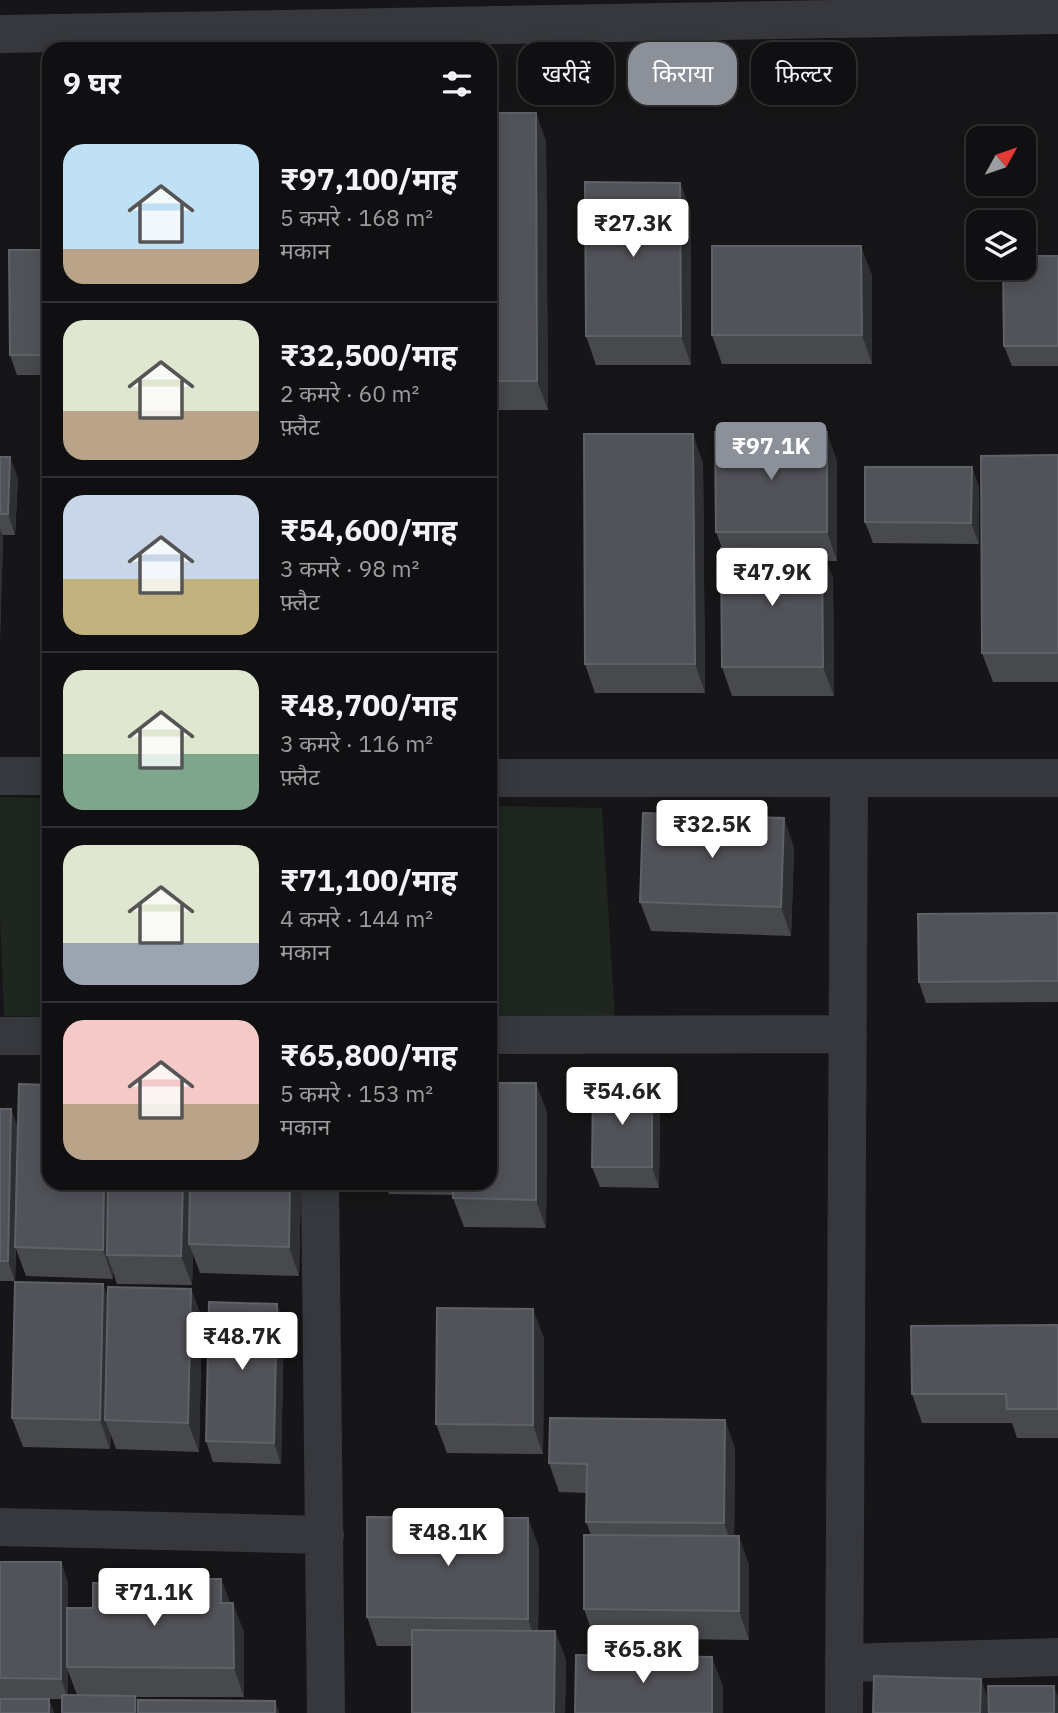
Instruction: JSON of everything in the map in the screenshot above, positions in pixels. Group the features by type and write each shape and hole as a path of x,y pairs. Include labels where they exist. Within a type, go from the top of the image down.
{"street":[{"path":"0,34 1058,15"},
{"path":"0,776 42,776"},
{"path":"497,778 1058,778"},
{"path":"844,1713 849,780"},
{"path":"497,1035 848,1034"},
{"path":"0,1036 42,1036"},
{"path":"320,1190 326,1713"},
{"path":"0,1527 325,1535"},
{"path":"845,1664 1058,1657"}],"shaded area":[{"path":"0,797 42,798 42,1017 4,1016 0,916"},
{"path":"497,806 602,808 615,1020 497,1020"}],"building":[{"path":"497,113 536,113 537,381 497,381"},
{"path":"585,182 680,183 681,336 586,336"},
{"path":"712,246 861,246 862,335 712,335"},
{"path":"9,250 42,250 42,355 10,355"},
{"path":"1036,256 1058,256 1058,346 1004,346 1003,280 1036,280"},
{"path":"715,432 827,432 827,532 716,532"},
{"path":"584,434 693,434 695,664 585,664"},
{"path":"1058,455 1058,653 982,653 981,456"},
{"path":"0,457 10,457 8,514 0,514"},
{"path":"865,467 972,467 971,523 865,522"},
{"path":"721,548 822,549 823,667 722,667"},
{"path":"643,813 784,818 781,907 640,902"},
{"path":"1058,913 1058,981 919,982 918,914"},
{"path":"497,1083 536,1083 536,1200 453,1198 453,1190 497,1190"},
{"path":"19,1084 42,1085 42,1190 104,1190 103,1250 15,1247"},
{"path":"593,1086 652,1086 652,1167 592,1167"},
{"path":"0,1109 11,1109 8,1261 0,1261"},
{"path":"108,1190 183,1190 181,1256 107,1255"},
{"path":"190,1190 290,1190 289,1247 189,1244"},
{"path":"15,1282 103,1284 100,1420 12,1418"},
{"path":"108,1287 191,1289 188,1423 105,1420"},
{"path":"209,1302 277,1304 274,1443 206,1441"},
{"path":"437,1308 533,1309 533,1425 436,1424"},
{"path":"1058,1325 1058,1409 1007,1409 1006,1394 912,1394 911,1326"},
{"path":"550,1418 725,1420 724,1523 586,1522 587,1464 549,1463"},
{"path":"367,1517 528,1518 528,1619 367,1617"},
{"path":"584,1535 739,1536 739,1611 584,1609"},
{"path":"0,1562 61,1562 61,1679 0,1678"},
{"path":"159,1579 221,1579 221,1603 233,1603 234,1668 67,1667 67,1608 93,1608 93,1583 126,1583 126,1602 159,1602"},
{"path":"412,1630 555,1631 554,1713 412,1713"},
{"path":"576,1655 712,1657 712,1713 575,1713"},
{"path":"874,1676 981,1679 980,1713 873,1713"},
{"path":"988,1686 1054,1686 1054,1713 989,1713"},
{"path":"62,1695 135,1696 135,1713 62,1713"},
{"path":"0,1699 49,1699 49,1713 0,1713"},
{"path":"138,1700 275,1701 275,1713 138,1713"}]}
